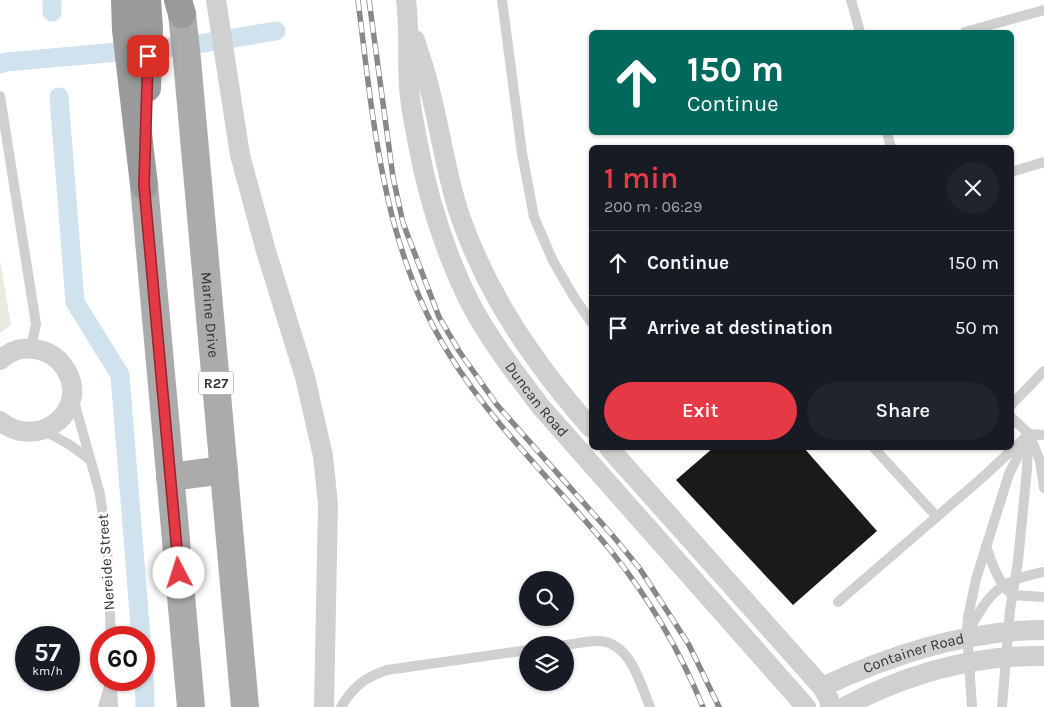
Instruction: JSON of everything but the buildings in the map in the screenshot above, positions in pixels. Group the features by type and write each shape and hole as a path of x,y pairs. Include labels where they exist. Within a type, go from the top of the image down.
{"highway":[{"path":"126,0 138,29 144,185"},
{"path":"138,29 147,0"}],"main road":[{"name":"Marine Drive","path":"181,10 244,707"},
{"path":"144,185 191,707"},
{"path":"170,478 224,470"}],"street":[{"path":"216,0 240,155 266,251 305,377 323,456 328,504 324,707"},
{"name":"Duncan Road","path":"410,8 444,161 459,212 476,258 504,312 520,337 589,426"},
{"name":"Duncan Road","path":"410,8 408,86 422,166 437,224 455,270 486,330 541,407 800,705"},
{"path":"0,360 12,352 21,349 42,350 60,362 69,376 71,392 70,401 63,416 51,427 31,433 19,432 0,421"},
{"path":"611,450 822,688 829,699 830,707"},
{"name":"Container Road","path":"800,705 822,688 880,661 944,643 982,635 1044,630"},
{"name":"Container Road","path":"844,707 885,687 957,664 984,659 1044,656"}],"lane":[{"path":"502,0 522,152 534,217 552,261 589,319"},
{"path":"851,0 859,30"},
{"path":"972,30 1044,10"},
{"path":"0,96 36,324 31,348"},
{"path":"1014,171 1044,162"},
{"path":"1014,402 1044,370"},
{"name":"Nereide Street","path":"71,392 100,494 108,546 110,626"},
{"path":"1014,420 1028,434 1040,461 1044,488"},
{"path":"43,430 89,458"},
{"path":"972,707 967,633 968,617 976,580 1008,474 1028,434"},
{"path":"1002,705 1012,596 1016,579 1027,469 1028,434"},
{"path":"1014,447 1028,434 1044,435"},
{"path":"876,450 937,517"},
{"path":"838,602 937,517 1010,450"},
{"path":"986,546 993,568 1012,596"},
{"path":"967,633 988,598 997,589 1016,579 1044,572"},
{"path":"1012,596 1044,596"},
{"path":"574,644 601,641 618,648 632,664 650,707"},
{"path":"341,707 353,689 360,682 374,674 387,670 519,651"},
{"path":"103,707 108,691"},
{"path":"112,691 113,707"}],"shaded area":[{"path":"0,260 11,325 0,333"}],"waterway":[{"path":"52,0 52,12"},
{"path":"0,64 186,46 276,31"},
{"path":"59,97 75,302 120,375 140,626"},
{"path":"145,691 145,707"}],"railway":[{"path":"358,0 369,91 384,183 409,271 427,314 449,354 486,406 611,551 638,587 674,645 703,707"},
{"path":"369,0 393,177 403,223 439,317 459,351 497,405 640,569 689,645 719,707"}],"route":[{"path":"148,56 144,185 179,573"}]}
